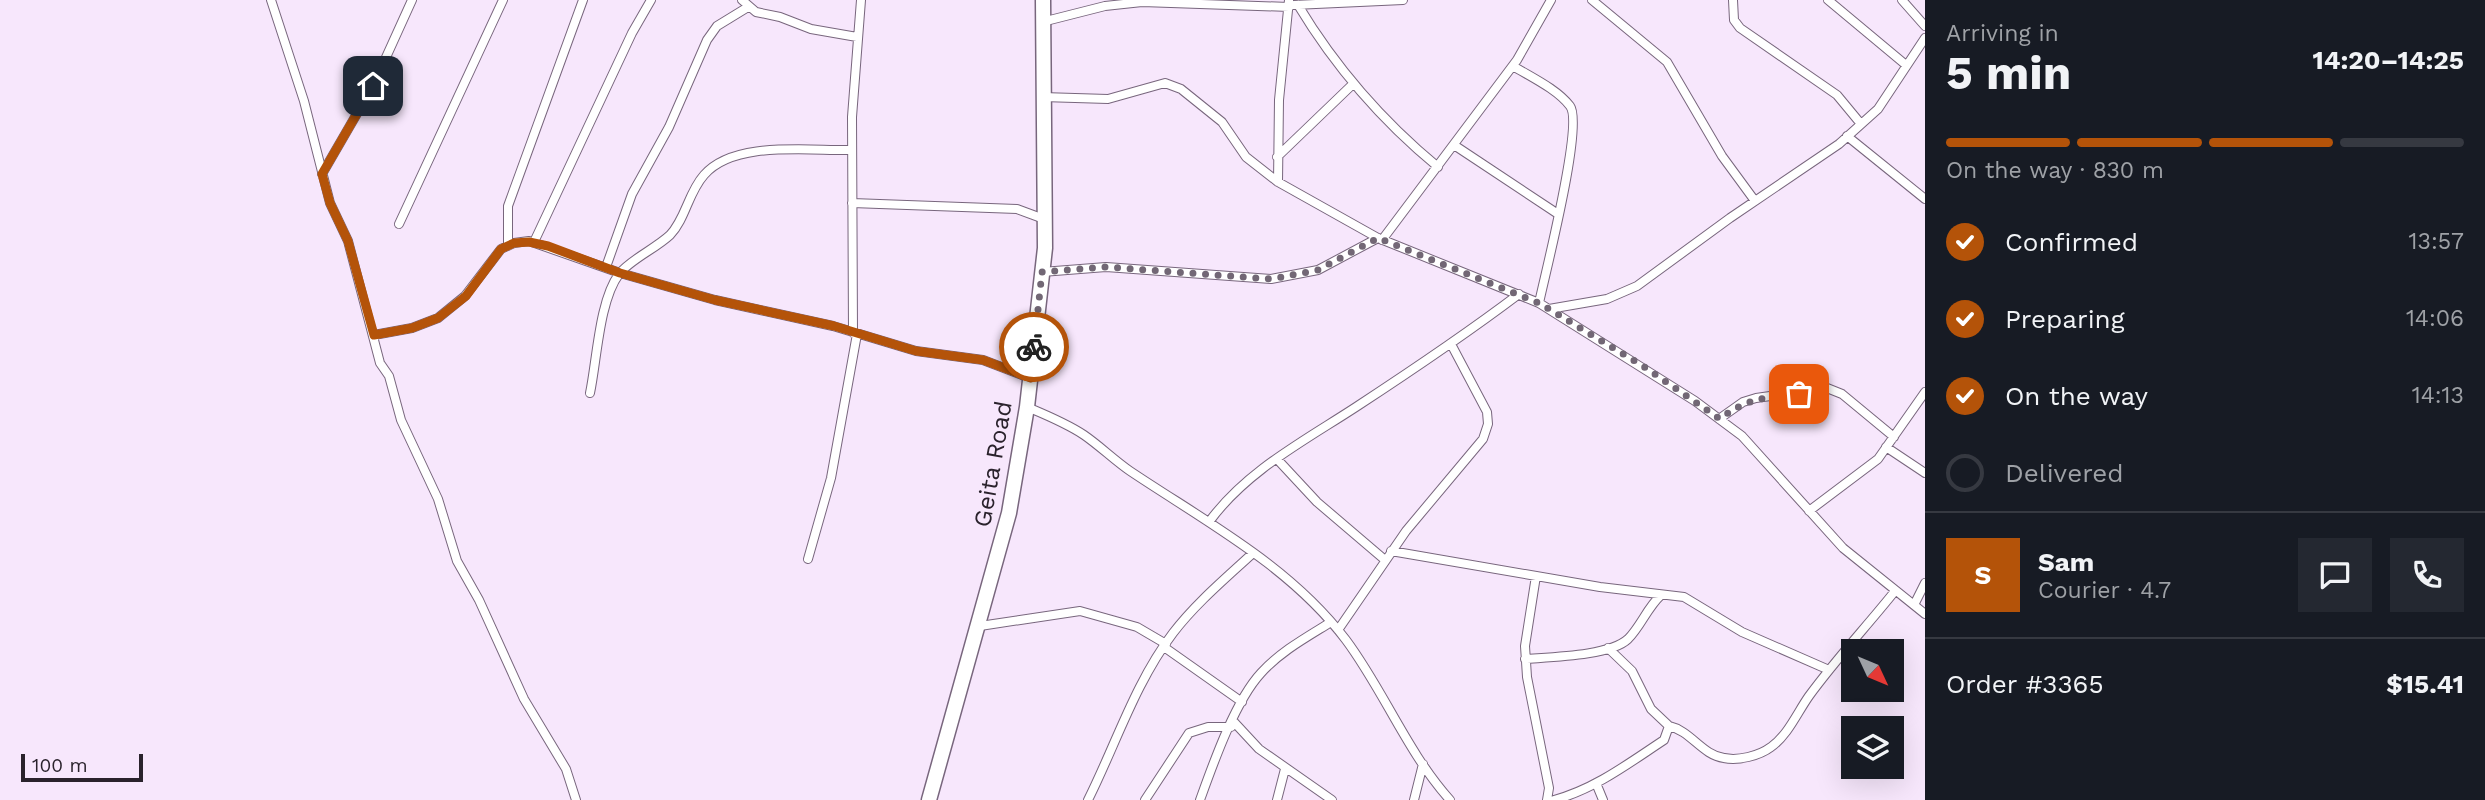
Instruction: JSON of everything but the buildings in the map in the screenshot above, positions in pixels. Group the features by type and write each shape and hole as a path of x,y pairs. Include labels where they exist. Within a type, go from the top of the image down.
{"highway":[{"name":"Geita Road","path":"929,800 980,626 1009,513 1027,407 1042,272 1043,0"}],"street":[{"path":"271,0 304,101 330,203 348,241 380,363 389,376 401,421 438,499 457,561 479,600 524,699 566,769 576,800"},
{"path":"322,174 373,86 412,0"},
{"path":"399,224 503,0"},
{"path":"508,246 508,206 583,0"},
{"path":"534,242 632,33 651,0"},
{"path":"808,559 831,478 855,334 852,150 861,0"},
{"path":"1042,22 1105,6 1142,2 1291,4 1403,0"},
{"path":"1042,272 1106,267 1271,279 1318,270 1380,239 1513,66 1552,0"},
{"path":"1592,0 1667,62 1727,164 1755,201"},
{"path":"1733,0 1734,20 1740,28 1837,95 1861,124"},
{"path":"1828,0 1906,65"},
{"path":"1902,0 1925,26"},
{"path":"606,267 632,194 668,127 707,40 718,26 745,4 811,29 858,37"},
{"path":"1291,4 1353,84 1398,134 1438,167"},
{"path":"1278,182 1279,100 1291,4"},
{"path":"1549,309 1607,299 1637,286 1847,136 1878,109 1925,38"},
{"path":"1513,66 1539,82 1573,110 1573,145 1539,303"},
{"path":"1042,97 1108,99 1165,83 1199,101 1222,122 1246,157 1278,182 1380,239 1539,303 1643,366 1720,419 1742,436 1843,548 1925,614"},
{"path":"1277,157 1353,84"},
{"path":"1847,136 1925,199"},
{"path":"1454,145 1558,214"},
{"path":"590,393 604,314 620,273 670,234 683,217 702,176 714,164 734,155 761,150 852,150"},
{"path":"852,203 1017,209 1044,219"},
{"path":"374,335 412,328 438,318 466,296 501,249 534,242 620,273 715,300 834,326 916,351 983,360 1031,378"},
{"path":"1209,523 1238,487 1451,344 1519,294"},
{"path":"1338,630 1391,551 1471,455 1488,424 1487,412 1451,344"},
{"path":"1720,419 1743,402 1756,398 1827,388 1842,394 1894,437"},
{"path":"1809,511 1848,484 1886,447 1925,393"},
{"path":"1027,407 1085,436 1129,470 1253,552 1314,601 1374,679 1406,741 1450,800"},
{"path":"1886,447 1925,473"},
{"path":"1277,459 1317,502 1385,560"},
{"path":"1391,551 1536,576 1684,597 1742,632 1829,670"},
{"path":"1088,800 1138,688 1165,646 1188,615 1253,552"},
{"path":"1536,576 1526,624 1525,659 1549,788 1547,800"},
{"path":"1914,605 1925,583"},
{"path":"1608,648 1632,671 1651,709 1669,726 1684,731 1714,755 1726,759 1758,755 1782,738 1829,670 1895,591"},
{"path":"1525,659 1608,648 1626,641 1650,604 1661,594"},
{"path":"980,626 1080,611 1137,627 1242,702"},
{"path":"1200,800 1242,702 1261,674 1287,650 1331,622"},
{"path":"1145,800 1189,733 1232,724 1285,769 1332,800"},
{"path":"1554,800 1575,794 1596,783 1664,740 1669,726"},
{"path":"1414,800 1423,764"},
{"path":"1278,800 1285,769"},
{"path":"1596,783 1603,800"}],"way so far":[{"path":"1034,347 1042,272 1106,267 1271,279 1318,270 1345,258 1378,238 1420,258 1500,285 1539,303 1643,366 1720,419 1743,402 1756,398 1799,394"}],"route":[{"path":"373,86 322,174 330,203 348,241 374,335 412,328 438,318 466,296 501,249 514,243 529,242 548,246 620,273 715,300 834,326 916,351 983,360 1031,378 1034,347"}]}
